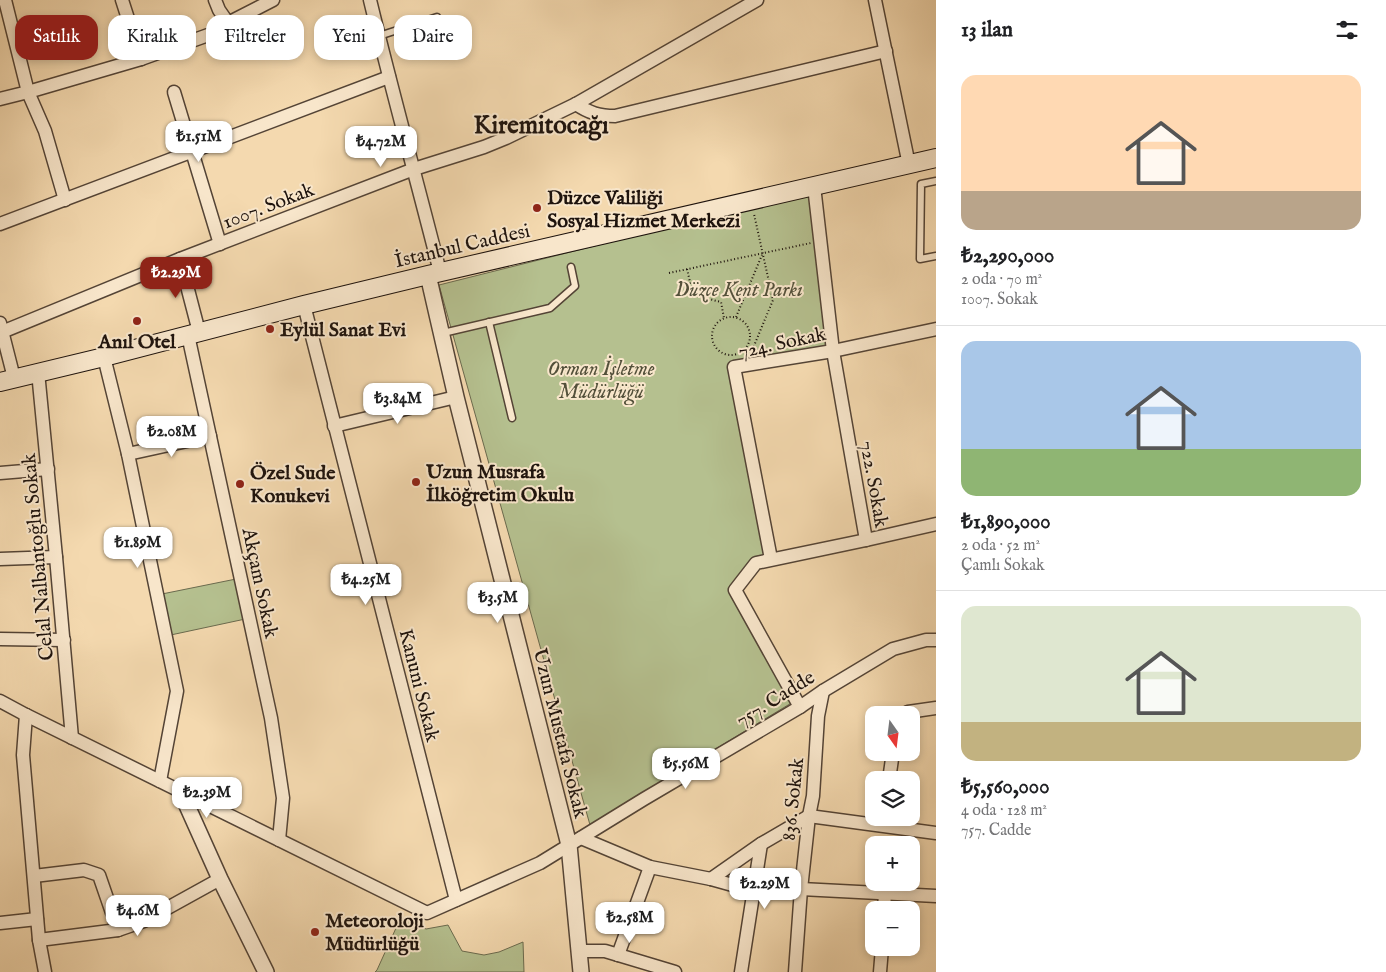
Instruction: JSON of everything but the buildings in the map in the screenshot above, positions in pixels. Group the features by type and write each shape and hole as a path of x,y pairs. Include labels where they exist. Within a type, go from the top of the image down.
{"main road":[{"name":"İstanbul Caddesi","path":"7,380 434,273 936,158"}],"street":[{"path":"5,0 28,92 45,131 65,200"},
{"path":"122,0 127,15"},
{"path":"215,0 222,15"},
{"path":"244,15 273,0"},
{"path":"370,0 374,15"},
{"name":"1007. Sokak","path":"1,327 414,169 484,147 576,104 757,0"},
{"path":"875,0 909,165"},
{"path":"576,104 586,111 595,114 615,116 886,51"},
{"path":"384,56 414,169 434,273"},
{"path":"0,99 138,60"},
{"path":"0,224 389,77"},
{"path":"174,92 220,244"},
{"name":"722. Sokak","path":"800,707 735,590 756,563 866,540 833,351 814,186"},
{"name":"Akçam Sokak","path":"180,259 210,436 272,718 283,798 279,840"},
{"name":"Uzun Mustafa Sokak","path":"434,273 441,334 456,397 575,842 581,972"},
{"name":"Kanuni Sokak","path":"304,305 456,900"},
{"path":"1,327 7,380"},
{"name":"724. Sokak","path":"771,559 734,367 833,351 936,328"},
{"path":"104,357 128,454 177,691 160,781"},
{"name":"Celal Nalbantoğlu Sokak","path":"38,372 72,738"},
{"path":"334,426 456,397"},
{"path":"128,454 210,436"},
{"path":"0,473 48,469"},
{"path":"866,540 936,524"},
{"path":"0,559 56,557"},
{"path":"0,639 64,640"},
{"name":"757. Cadde","path":"279,840 427,913 540,863 800,707 893,648 926,640 936,640"},
{"name":"836. Sokak","path":"795,972 801,889 813,796 818,716 823,691"},
{"path":"0,701 26,716 279,840"},
{"path":"920,710 936,708"},
{"path":"26,716 23,755 39,940 45,972"},
{"path":"180,790 263,971"},
{"path":"711,879 761,844 809,816 865,820"},
{"path":"903,826 936,833"},
{"path":"575,842 650,867 711,879 754,891"},
{"path":"741,972 761,844"},
{"path":"618,955 650,867"},
{"path":"34,876 84,870 99,875 118,930"},
{"path":"39,940 118,930 144,920 220,879"},
{"path":"801,889 936,896"},
{"path":"885,893 885,901"},
{"path":"0,923 37,919"},
{"path":"580,951 605,951 675,972"},
{"path":"880,972 881,956"}],"lane":[{"path":"936,181 921,184 920,259 936,256"},
{"path":"441,334 550,308 576,286 570,266"},
{"path":"489,322 512,418"}],"path":[{"path":"746,365 773,300 751,201"},
{"path":"669,273 820,241"},
{"path":"736,317 763,253"},
{"path":"686,269 693,295 721,302 724,318"},
{"path":"736,317 746,324 749,329 750,339 742,352 730,355 718,350 714,345 712,332 718,321 724,318 736,317"},
{"path":"750,339 755,343"}],"green space":[{"name":"Orman İşletme Müdürlüğü","path":"810,192 828,346 730,365 765,554 732,587 793,702 590,825 439,285"},
{"path":"241,578 250,618 166,636 157,595"},
{"path":"401,917 426,929 448,925 462,951 484,955 499,952 523,942 524,972 375,972"}],"place":[{"name":"Düzce Valiliği Sosyal Hizmet Merkezi","path":"537,208"},
{"name":"Anıl Otel","path":"137,321"},
{"name":"Eylül Sanat Evi","path":"270,329"},
{"name":"Uzun Musrafa İlköğretim Okulu","path":"416,482"},
{"name":"Özel Sude Konukevi","path":"240,484"},
{"name":"Meteoroloji Müdürlüğü","path":"315,932"}],"district":[{"name":"Kiremitocağı","path":"541,124"}],"park label":[{"name":"Düzce Kent Parkı","path":"739,289"}]}
